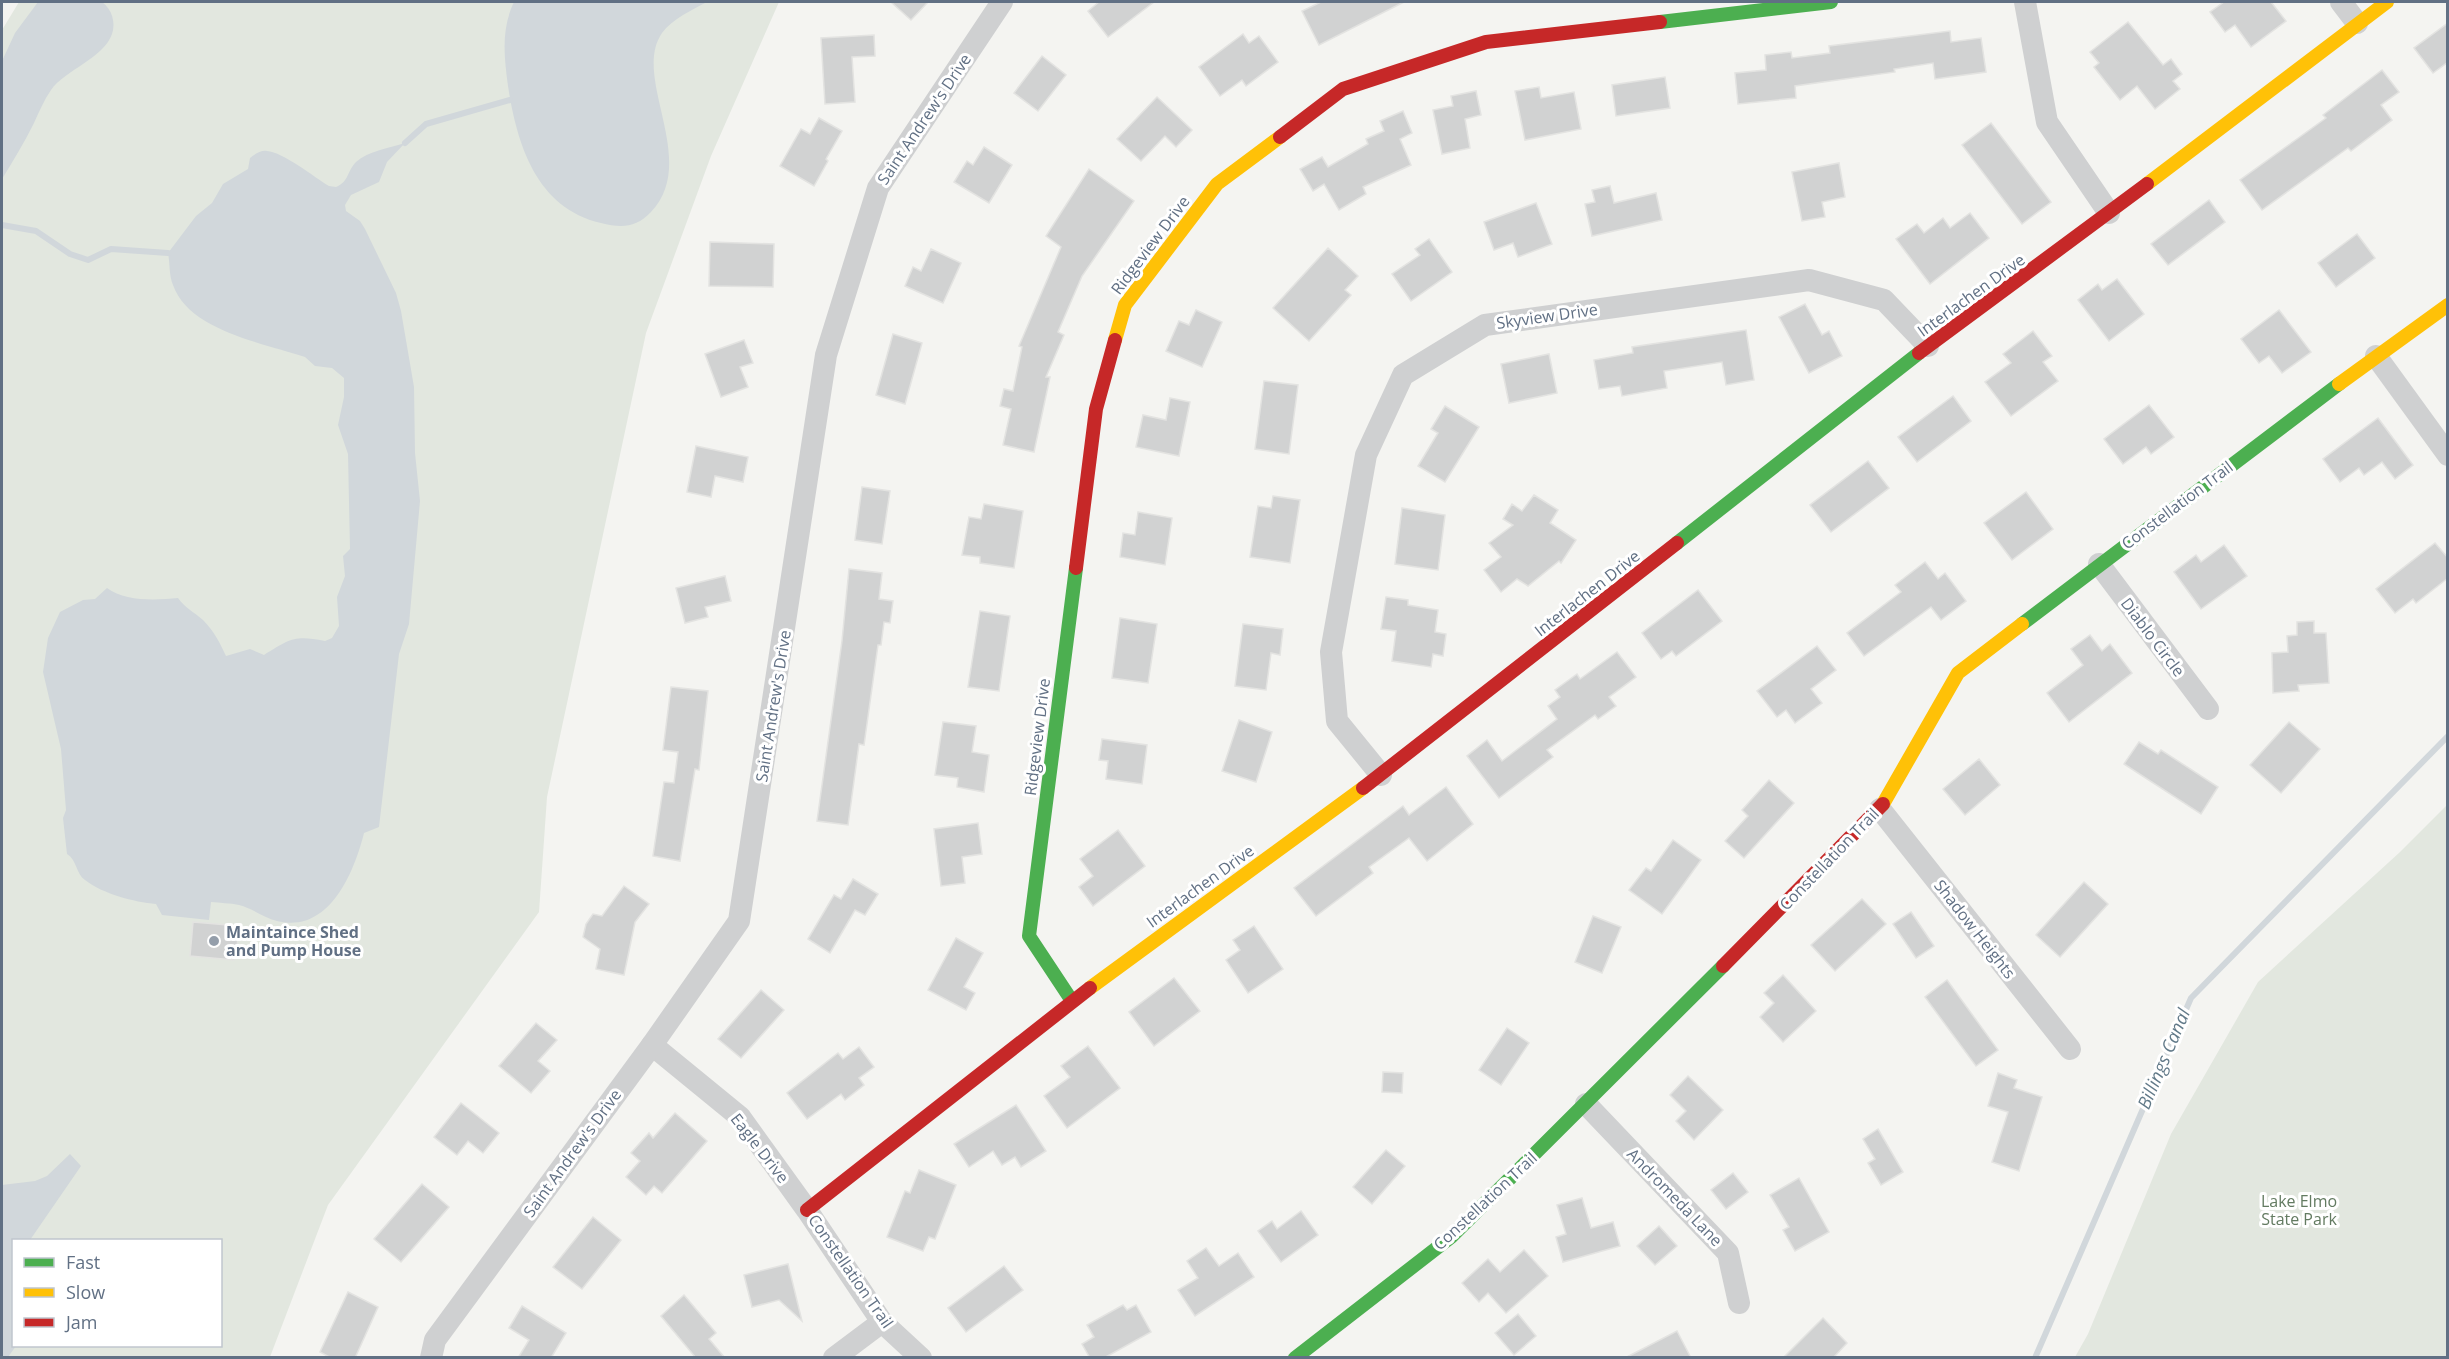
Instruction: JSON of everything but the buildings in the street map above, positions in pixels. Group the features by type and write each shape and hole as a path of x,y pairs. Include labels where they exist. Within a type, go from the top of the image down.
{"street":[{"name":"Saint Andrew's Drive","path":"431,1358 435,1340 652,1045 739,921 826,355 878,188 1002,2"},
{"name":"Ridgeview Drive","path":"1072,1001 1029,936 1096,410 1125,305 1209,193 1217,184 1343,88 1486,42 1831,2"},
{"path":"2025,2 2047,122 2109,213"},
{"path":"2341,2 2357,23"},
{"name":"Interlachen Drive","path":"807,1210 1072,1001 1381,775 1928,346 2109,213 2387,2"},
{"name":"Skyview Drive","path":"1381,775 1337,721 1331,652 1366,455 1403,375 1485,325 1809,280 1884,300 1928,346"},
{"name":"Constellation Trail","path":"1295,1358 1451,1237 1880,809 1958,674 2099,564 2376,356 2448,305"},
{"path":"2376,356 2448,455"},
{"name":"Diablo Circle","path":"2099,564 2208,709"},
{"name":"Shadow Heights","path":"1880,809 2070,1049"},
{"name":"Eagle Drive","path":"652,1045 740,1117 807,1210"},
{"name":"Andromeda Lane","path":"1586,1104 1728,1253 1739,1303"},
{"name":"Constellation Trail","path":"807,1210 882,1322 921,1358"},
{"path":"834,1358 882,1322"}],"green space":[{"path":"19,2 779,2 711,156 646,333 547,797 539,912 328,1205 270,1357 2,1357 2,30"},
{"name":"Lake Elmo State Park","path":"2447,805 2447,1357 2075,1357 2088,1334 2171,1134 2258,982 2400,852"}],"shaded area":[{"path":"38,2 102,2 111,12 113,30 108,42 101,50 65,76 51,90 2,179 2,61 15,33"},
{"path":"514,2 707,2 671,23 662,33 655,51 654,73 668,144 669,168 664,191 651,212 640,221 615,226 579,215 560,203 545,188 534,171 517,130 507,75 505,33"},
{"path":"405,143 387,162 379,182 351,195 345,205 346,211 360,221 365,229 396,293 414,387 415,453 420,501 409,624 399,654 379,827 364,833 346,882 325,909 311,918 295,923 277,921 239,905 211,902 209,920 162,915 156,904 119,896 92,885 82,877 67,854 63,818 66,810 61,749 43,672 48,638 60,612 83,600 95,599 107,588 114,593 132,598 178,598 207,624 226,656 250,649 264,655 293,640 306,638 325,641 332,638 339,626 337,597 345,576 343,556 350,549 348,454 338,425 344,397 344,378 332,368 315,366 305,357 230,333 195,314 182,301 173,285 168,253 196,216 212,203 223,184 248,169 250,158 258,153 274,152 329,186 336,187 346,179 353,165 361,158 373,152"},
{"path":"70,1154 81,1166 31,1239 12,1239 12,1347 15,1347 8,1357 2,1357 2,1185 35,1181 47,1176"}],"waterway":[{"path":"405,143 426,124 510,100"},
{"path":"2,225 36,231 70,254 88,260 111,249 168,253"},
{"name":"Billings Canal","path":"2035,1358 2191,998 2448,736"}],"traffic: fast":[{"path":"1660,22 1831,2"},
{"path":"1677,543 1919,353"},
{"path":"2022,624 2339,384"},
{"path":"1072,1001 1029,936 1076,568"},
{"path":"1295,1358 1451,1237 1723,966"}],"traffic: slow":[{"path":"2147,184 2387,2"},
{"path":"1115,340 1125,305 1217,184 1280,137"},
{"path":"2339,384 2448,305"},
{"path":"1883,804 1958,673 2022,624"},
{"path":"1090,988 1363,788"}],"traffic: jam":[{"path":"1280,137 1343,89 1486,42 1660,22"},
{"path":"1919,353 2147,184"},
{"path":"1076,568 1096,409 1115,340"},
{"path":"1363,788 1677,543"},
{"path":"1723,966 1883,804"},
{"path":"807,1210 1090,988"}],"place":[{"name":"Maintaince Shed and Pump House","path":"214,941"}]}
